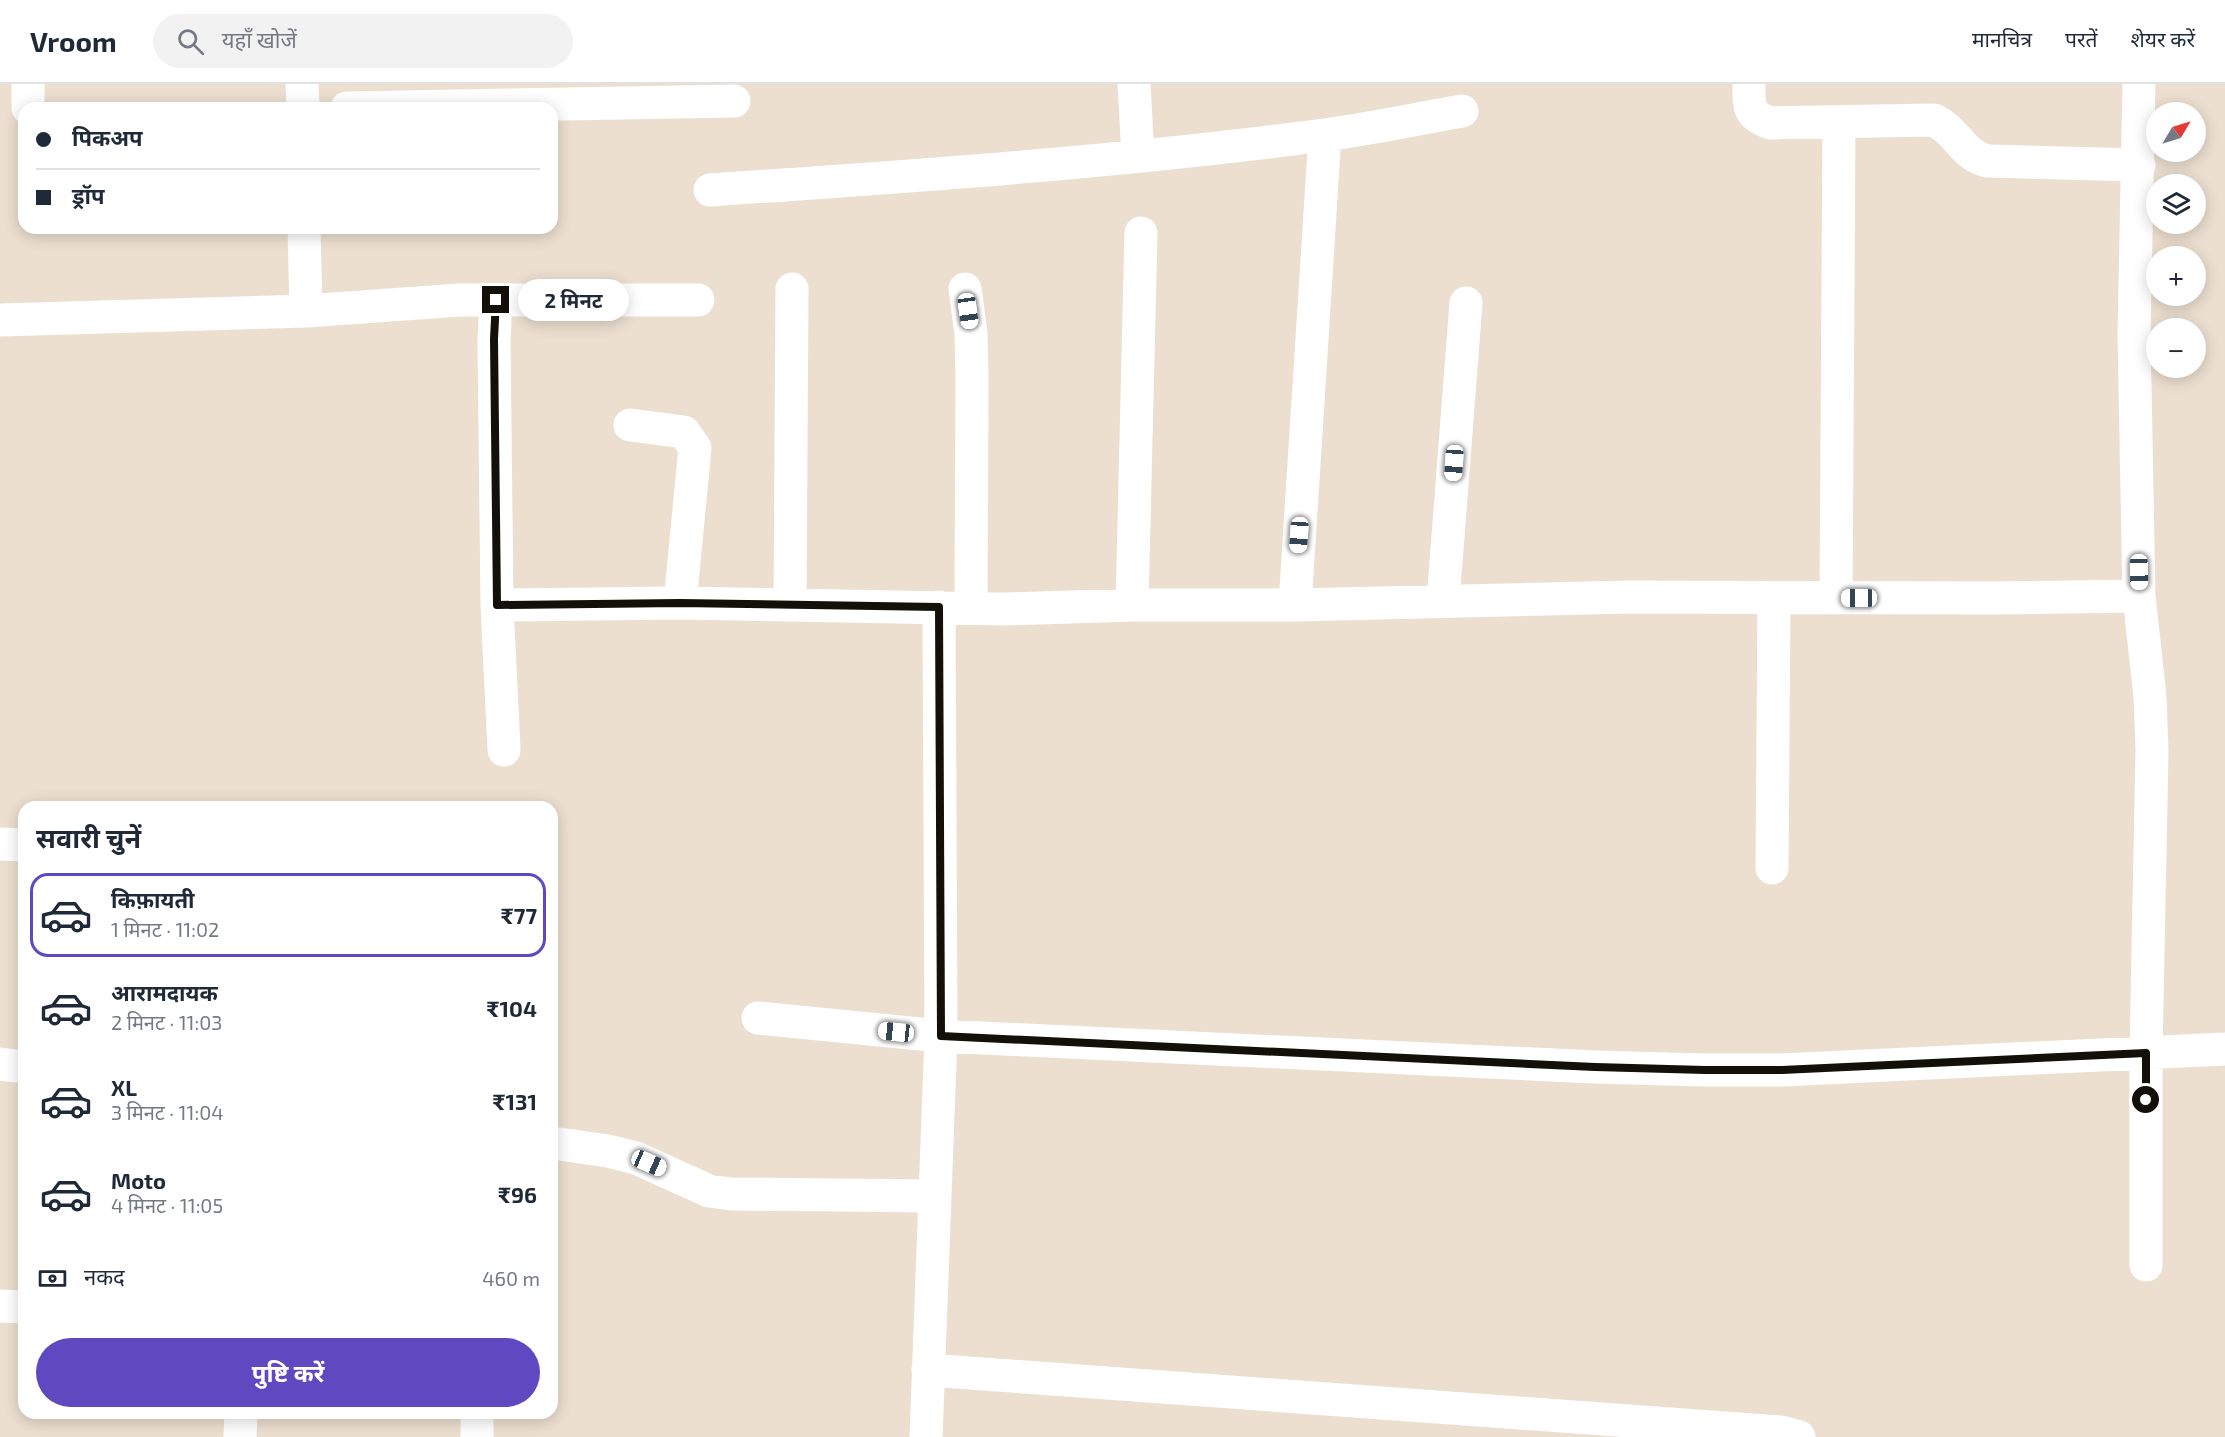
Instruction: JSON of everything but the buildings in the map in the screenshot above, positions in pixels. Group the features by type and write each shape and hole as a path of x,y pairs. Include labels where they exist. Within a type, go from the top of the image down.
{"street":[{"path":"28,84 28,102"},
{"path":"303,84 303,102"},
{"path":"1134,84 1138,156"},
{"path":"1749,84 1749,103 1752,113 1761,120 1771,123 1934,120 1946,125 1974,158 1987,161 2139,165"},
{"path":"2139,84 2134,335 2139,596 2150,697 2151,750 2146,1053 2146,1265"},
{"path":"558,104 735,101"},
{"path":"710,190 941,174 1138,156 1325,135 1462,111"},
{"path":"1836,598 1839,122"},
{"path":"1294,605 1325,135"},
{"path":"1132,605 1141,233"},
{"path":"304,234 306,311"},
{"path":"790,605 792,289"},
{"path":"965,289 971,333 972,376 971,608"},
{"path":"0,320 306,311 460,300 698,300"},
{"path":"496,300 494,339 497,605 504,750"},
{"path":"1443,601 1466,303"},
{"path":"630,425 684,432 695,448 680,603"},
{"path":"497,605 680,603 1005,609 1629,597 2139,596"},
{"path":"1772,868 1774,598"},
{"path":"926,1437 941,1036 939,607"},
{"path":"0,844 18,845"},
{"path":"758,1018 941,1036 1705,1070 1782,1070 2225,1049"},
{"path":"0,1064 18,1066"},
{"path":"558,1144 608,1150 636,1158 709,1191 731,1194 934,1196"},
{"path":"0,1306 18,1307"},
{"path":"928,1370 1781,1432 1799,1437"},
{"path":"240,1437 241,1419"},
{"path":"477,1419 477,1437"}],"route":[{"path":"496,300 494,339 497,605 680,603 939,607 941,1036 1595,1067 1705,1070 1782,1070 2146,1053 2146,1100"}]}
